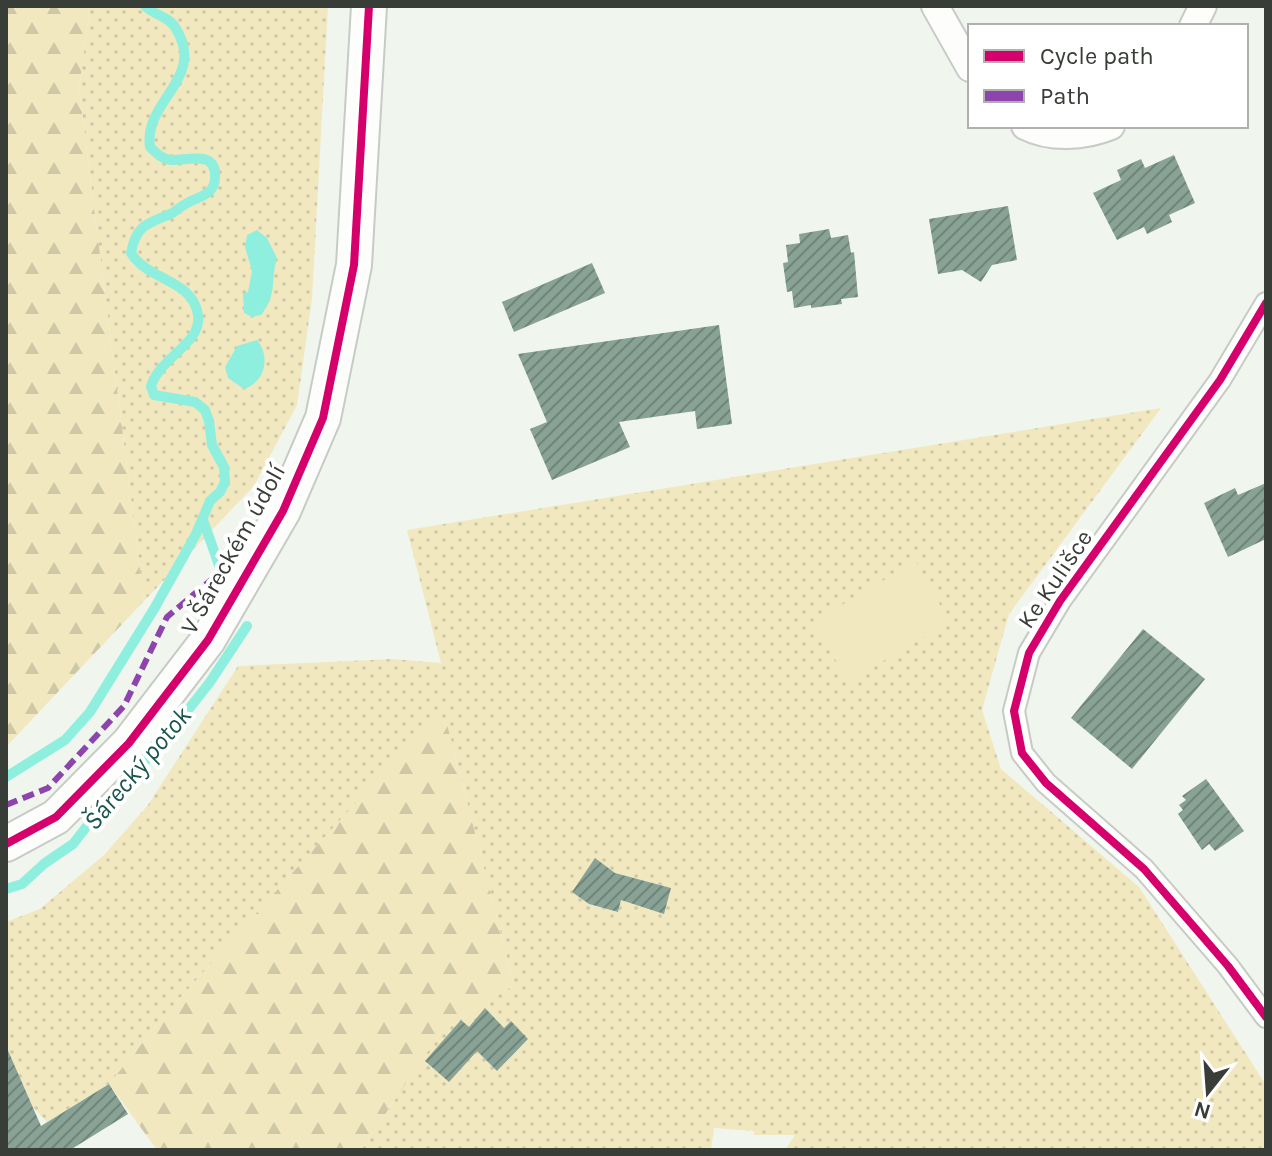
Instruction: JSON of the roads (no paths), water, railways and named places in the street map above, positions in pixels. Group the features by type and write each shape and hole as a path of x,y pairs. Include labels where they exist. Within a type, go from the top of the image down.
{"street":[{"name":"V Šáreckém údolí","path":"6,844 56,817 129,743 208,640 283,511 323,418 354,265 369,6"},
{"path":"935,6 968,64"},
{"path":"1194,24 1203,6"},
{"path":"1029,128 1042,134 1074,135 1103,128"},
{"name":"Ke Kulišce","path":"1266,303 1202,405 1060,601 1029,653 1014,711 1022,753 1046,783 1144,869 1228,966 1266,1017"}],"water":[{"path":"257,230 267,238 277,258 270,300 261,315 252,317 244,313 243,293 248,292 252,271 245,247 247,235"},
{"path":"257,340 264,354 264,368 257,381 244,389 228,378 225,367 237,346"}],"waterway":[{"name":"Šárecký potok","path":"6,777 65,740 90,712 154,609 196,534 210,501 225,482 224,467 212,445 205,410 195,402 154,395 151,386 163,366 194,334 198,315 188,294 139,262 131,253 133,244 139,231 148,224 212,189 215,178 214,169 206,160 168,159 150,147 150,130 180,75 184,61 183,45 175,27 145,6"},
{"name":"Šárecký potok","path":"203,520 225,582"},
{"name":"Šárecký potok","path":"6,889 22,884 73,844 166,738 210,682 247,626"}]}
